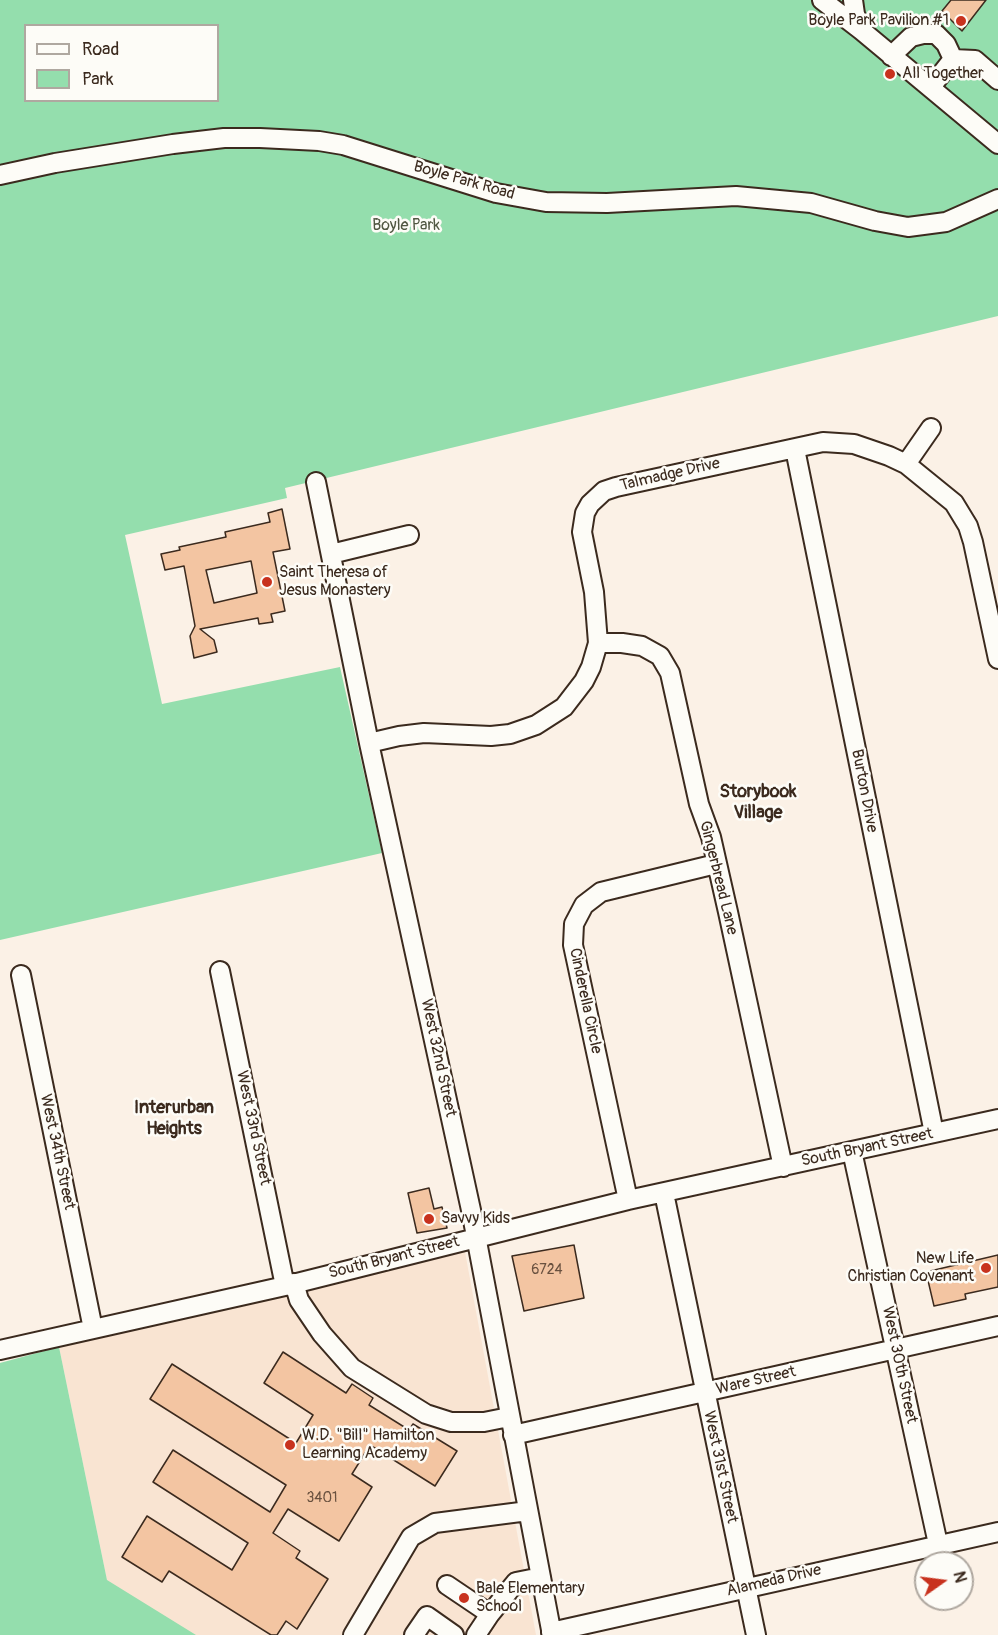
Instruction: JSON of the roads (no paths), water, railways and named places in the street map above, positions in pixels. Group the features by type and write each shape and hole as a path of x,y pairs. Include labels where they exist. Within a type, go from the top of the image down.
{"street":[{"path":"822,0 998,144"},
{"path":"853,0 861,30"},
{"path":"891,56 912,37 936,34 946,44 953,60"},
{"path":"930,87 953,60 975,60 998,80"},
{"name":"Boyle Park Road","path":"0,175 56,163 173,144 224,138 260,138 319,141 343,145 478,188 546,202 607,203 736,196 756,197 811,203 875,221 908,227 946,222 998,199"},
{"path":"906,464 930,428"},
{"name":"Talmadge Drive","path":"369,743 424,733 491,736 510,734 536,725 564,707 575,695 591,667 598,643 594,592 582,532 585,513 594,499 603,491 823,442 854,444 889,456 906,464 954,503 965,519 973,542 998,659"},
{"name":"Burton Drive","path":"795,449 934,1133"},
{"name":"West 32nd Street","path":"316,482 369,743 471,1210 551,1634"},
{"path":"331,554 409,535"},
{"name":"Gingerbread Lane","path":"598,643 642,646 660,656 670,673 699,804 711,837 783,1167"},
{"name":"Cinderella Circle","path":"628,1200 573,945 574,924 584,905 601,892 716,864"},
{"name":"West 33rd Street","path":"220,971 290,1284 322,1334 352,1368"},
{"name":"West 34th Street","path":"21,975 93,1329"},
{"name":"South Bryant Street","path":"0,1350 290,1284 628,1200 998,1119"},
{"name":"West 30th Street","path":"852,1151 938,1544"},
{"name":"West 31st Street","path":"664,1193 756,1635"},
{"name":"Ware Street","path":"352,1368 426,1414 451,1422 484,1422 511,1426 704,1392 998,1326"},
{"path":"353,1635 411,1538 435,1522 528,1511"},
{"name":"Alameda Drive","path":"551,1634 746,1587 998,1532"},
{"path":"476,1635 516,1582 540,1577"},
{"path":"447,1585 490,1614"},
{"path":"414,1635 426,1616 454,1635"}],"place":[{"name":"Boyle Park Pavilion #1","path":"961,21"},
{"name":"All Together","path":"890,74"},
{"name":"Saint Theresa of Jesus Monastery","path":"267,582"},
{"name":"Savvy Kids","path":"429,1219"},
{"name":"New Life Christian Covenant","path":"986,1268"},
{"name":"W.D. \"Bill\" Hamilton Learning Academy","path":"290,1445"},
{"name":"Bale Elementary School","path":"464,1598"}],"district":[{"name":"Storybook Village","path":"758,802"},
{"name":"Interurban Heights","path":"174,1118"}],"park label":[{"name":"Boyle Park","path":"406,226"}]}
